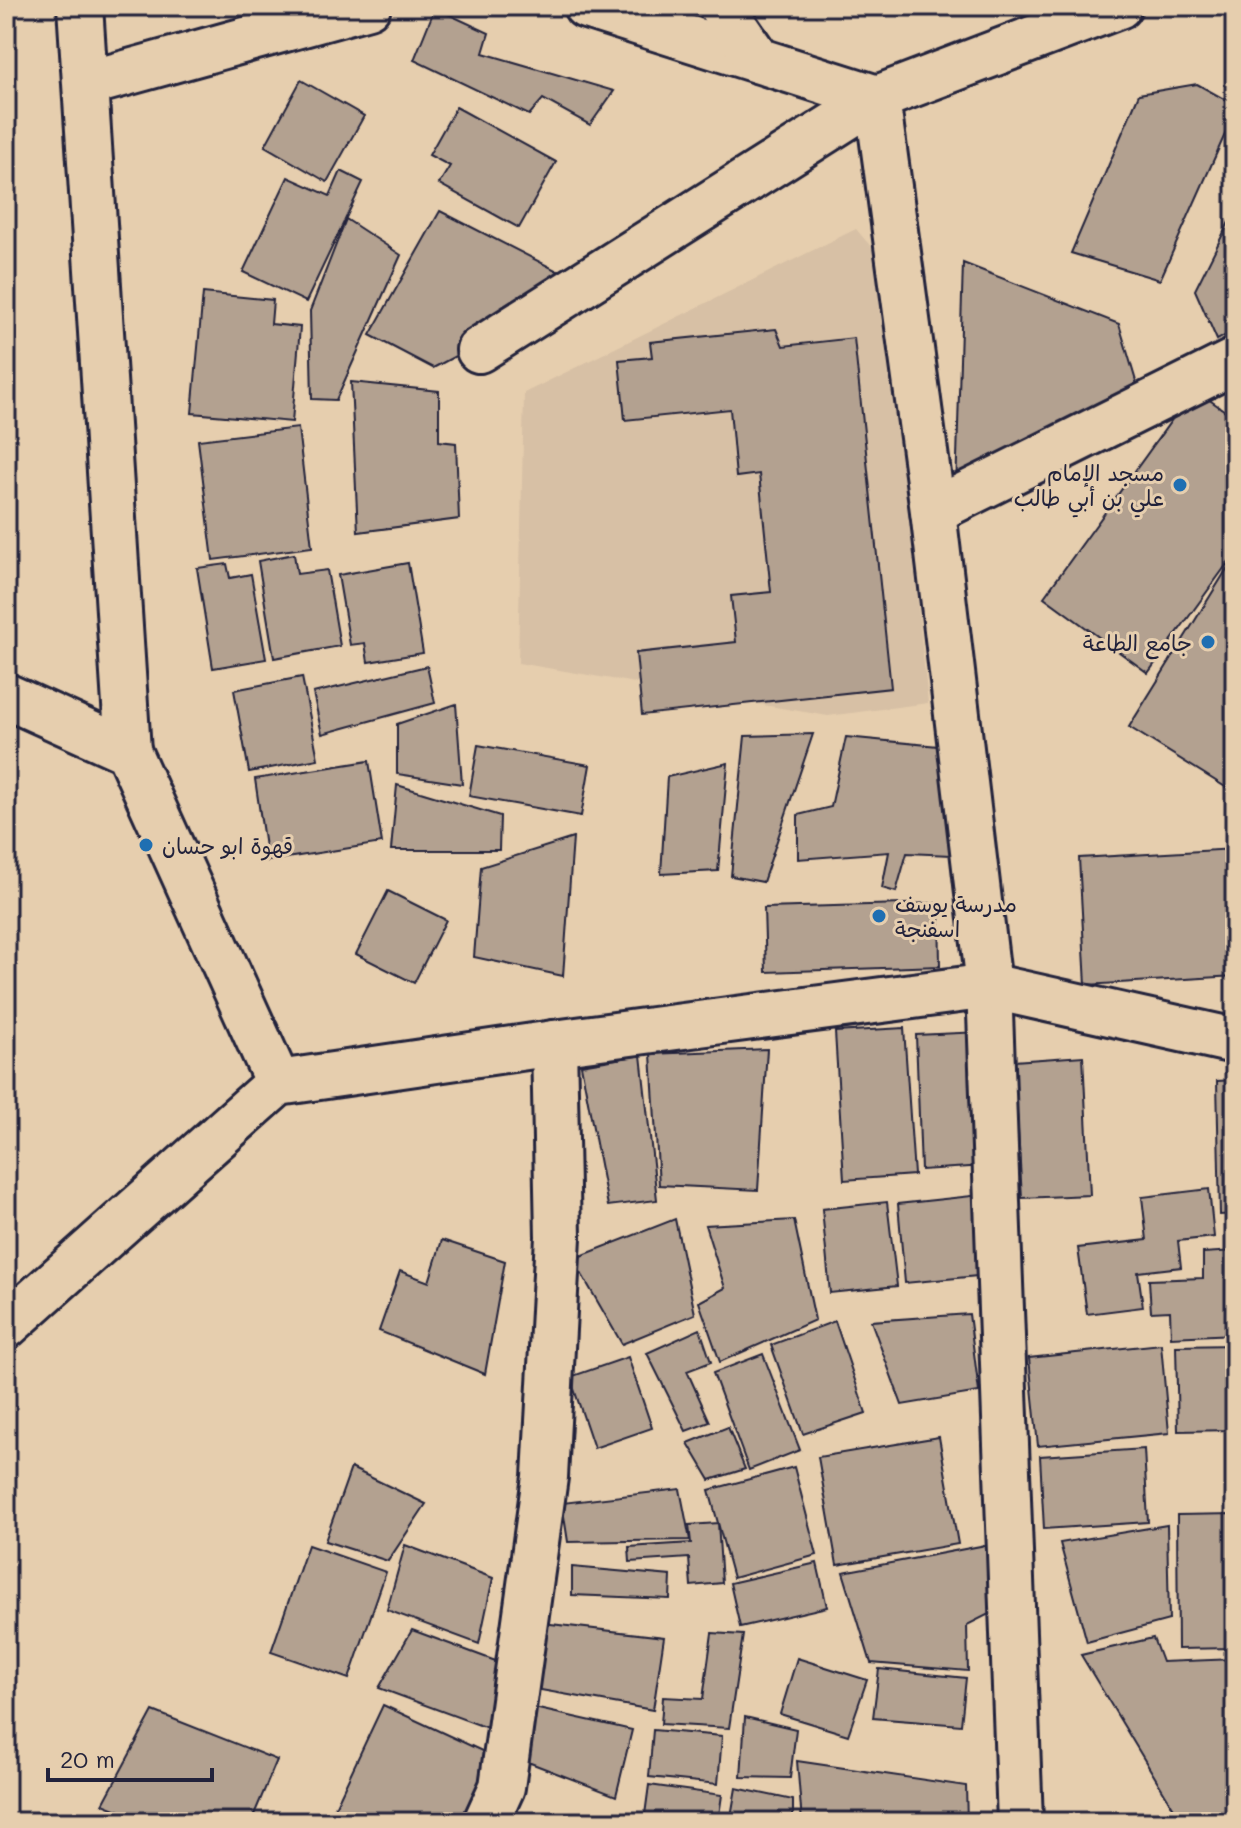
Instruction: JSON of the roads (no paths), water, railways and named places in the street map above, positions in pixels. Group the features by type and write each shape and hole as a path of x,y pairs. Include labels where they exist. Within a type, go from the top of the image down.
{"street":[{"path":"80,6 128,751 278,1083"},
{"path":"86,84 368,6"},
{"path":"586,6 877,98"},
{"path":"721,6 758,60"},
{"path":"479,350 877,98 1119,6"},
{"path":"877,98 933,511 989,986 1020,1822"},
{"path":"933,511 1235,361"},
{"path":"6,696 128,751"},
{"path":"6,1326 278,1083 989,986 1235,1041"},
{"path":"486,1822 502,1787 545,1477 558,1237 554,1043"}],"railway":[{"path":"6,429 6,701"}],"place":[{"name":"مسجد الإمام علي بن أبي طالب","path":"1180,485"},
{"name":"جامع الطاعة","path":"1208,642"},
{"name":"قهوة ابو حسان","path":"146,845"},
{"name":"مدرسة يوسف اسفنجة","path":"879,916"}]}
